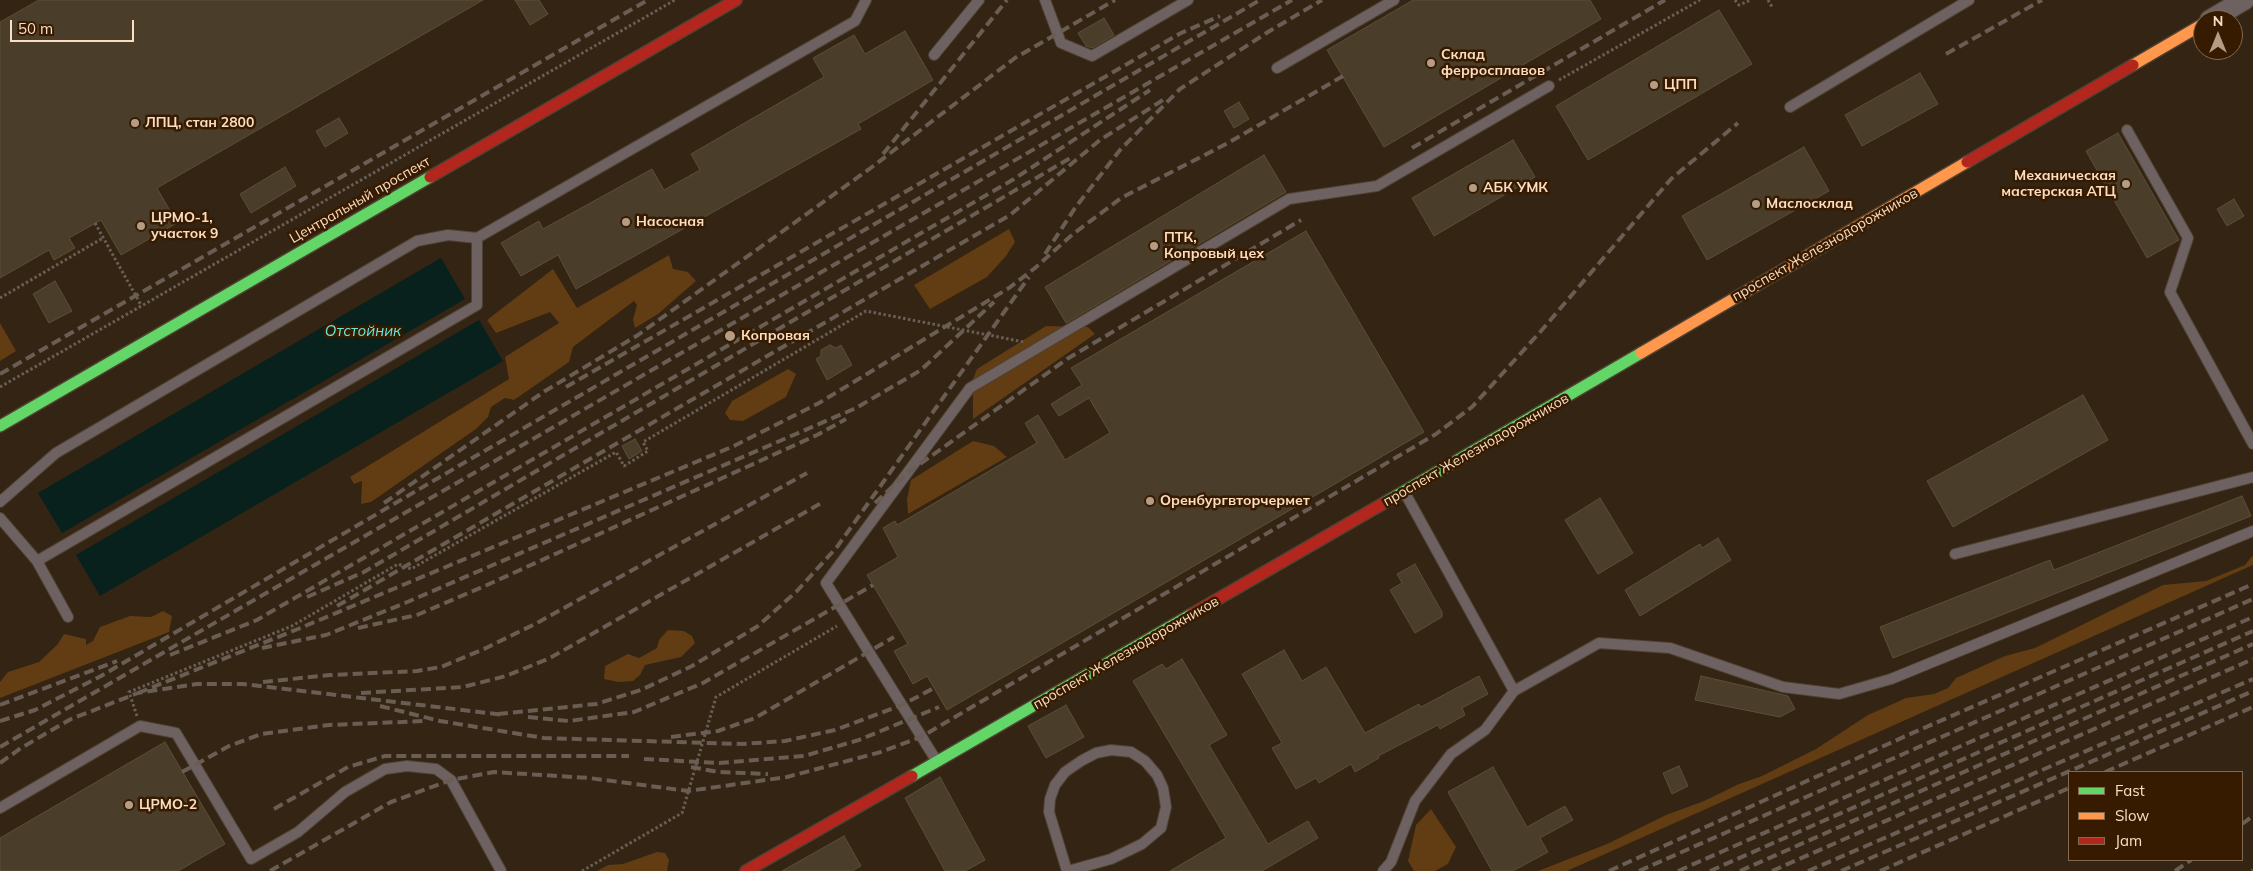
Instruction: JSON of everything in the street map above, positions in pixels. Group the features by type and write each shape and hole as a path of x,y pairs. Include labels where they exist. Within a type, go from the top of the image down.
{"street":[{"name":"Центральный проспект","path":"0,426 736,0"},
{"path":"2227,10 2244,0"},
{"name":"проспект Железнодорожников","path":"746,871 1405,491 2193,30"}],"lane":[{"path":"0,502 56,453 417,241 448,236 476,238 855,21 866,0"},
{"path":"934,55 979,0"},
{"path":"1045,0 1061,43 1092,56 1188,0"},
{"path":"1277,68 1394,0"},
{"path":"1790,107 1969,0"},
{"path":"937,762 826,583 970,388 1288,199 1377,186 1549,86"},
{"path":"2127,130 2188,238 2170,292 2253,444"},
{"path":"38,561 476,305 476,238"},
{"path":"1955,554 2253,477"},
{"path":"1405,491 1514,691"},
{"path":"0,518 38,561 68,618"},
{"path":"1383,871 1391,862 1415,801 1451,754 1485,730 1514,691 1599,644 1670,648 1783,687 1839,694 1891,679 2253,531"},
{"path":"0,808 140,726 176,733 251,859 298,832 345,792 385,769 407,766 436,769 450,780 500,871"},
{"path":"1111,750 1131,752 1145,761 1157,775 1163,788 1166,807 1161,828 1142,844 1111,859 1068,871 1050,812 1050,799 1055,785 1065,772 1096,754 1111,750"}],"path":[{"path":"0,387 675,0"},
{"path":"1549,86 1700,0"},
{"path":"1735,0 1739,5 1751,0"},
{"path":"1768,0 1772,7"},
{"path":"95,223 141,305"},
{"path":"0,298 103,238"},
{"path":"103,249 108,246"},
{"path":"140,726 129,692 292,626 398,564 411,570 616,452 624,466 648,451 643,442 866,311 1042,346"},
{"path":"582,871 682,813 716,697 849,619"}],"shaded area":[{"path":"1009,229 1015,242 1006,256 987,277 930,309 914,285"},
{"path":"669,255 673,269 688,272 696,281 658,314 635,328 633,320 637,305 634,301 573,347 569,362 514,400 505,398 491,407 488,417 476,429 371,502 361,504 362,481 354,484 350,477 509,379 505,357 559,323 550,312 496,333 487,320 553,269 577,308"},
{"path":"0,323 16,351 0,361"},
{"path":"1046,326 1088,327 1095,334 973,419 973,379 977,369"},
{"path":"788,369 796,374 786,397 743,421 730,420 725,413 732,401"},
{"path":"973,441 994,446 1007,457 908,514 907,499 911,480"},
{"path":"2253,555 2253,565 1567,871 1538,871 1607,844 1666,815 1762,776 1816,749 1868,715 1906,698 1934,694 1948,688 1956,678 2005,656 2035,648 2163,585 2206,581 2245,565"},
{"path":"163,611 172,616 169,632 0,698 0,682 8,672 39,662 57,645 64,634 86,639 86,645 93,641 100,627 130,616 151,617"},
{"path":"668,630 684,631 692,636 695,643 681,657 645,665 640,675 633,681 618,682 604,679 605,666 628,654 639,658 657,648 659,640"},
{"path":"1431,809 1456,847 1448,864 1435,871 1414,871 1408,861 1416,825"},
{"path":"657,852 665,853 669,860 667,871 597,871 608,865 623,864"}],"water":[{"name":"Отстойник","path":"441,258 465,299 62,533 38,493"},
{"name":"Отстойник","path":"479,320 503,361 100,596 76,555"}],"building":[{"name":"ЛПЦ, стан 2800","path":"39,0 483,0 157,188 177,223 121,255 101,220 69,238 75,248 54,260 49,250 0,278 0,22"},
{"path":"515,0 539,0 548,14 530,25"},
{"name":"Склад ферросплавов","path":"1413,0 1590,0 1601,19 1384,147 1327,50"},
{"name":"ЦПП","path":"1719,10 1752,64 1588,160 1556,106"},
{"path":"1104,18 1114,35 1092,48 1086,46 1078,33"},
{"path":"905,31 933,80 858,124 861,129 576,289 558,255 521,276 501,243 539,221 543,229 652,169 664,190 700,170 691,154 824,77 813,58 854,35 865,54"},
{"path":"1920,73 1938,104 1862,146 1845,115"},
{"path":"1239,102 1249,119 1234,128 1224,111"},
{"path":"339,118 348,133 325,147 316,131"},
{"name":"Механическая мастерская АТЦ","path":"2118,133 2179,240 2147,258 2086,151"},
{"name":"АБК УМК","path":"1513,140 1535,177 1434,236 1412,198"},
{"name":"Маслосклад","path":"1804,147 1829,191 1707,260 1682,216"},
{"path":"1264,155 1286,192 1066,323 1045,287"},
{"path":"285,167 296,186 251,213 240,194"},
{"path":"2234,199 2244,216 2227,226 2217,209"},
{"name":"Оренбургвторчермет","path":"1306,231 1424,432 947,710 927,676 913,684 894,651 908,644 867,575 898,557 883,528 895,521 897,525 1037,443 1025,423 1038,415 1065,460 1110,433 1089,398 1059,416 1051,404 1082,385 1071,368"},
{"path":"55,281 72,311 49,323 33,294"},
{"path":"830,345 836,348 841,345 852,365 827,380 816,359 821,356 821,350"},
{"path":"2083,395 2108,440 1953,527 1927,481"},
{"path":"635,439 642,451 629,459 622,446"},
{"path":"2242,496 2251,516 1893,658 1880,627 2050,560 2054,570"},
{"path":"1600,498 1633,553 1598,574 1565,520"},
{"path":"1718,538 1731,560 1640,616 1625,590 1700,544 1702,548"},
{"path":"1415,564 1442,612 1442,617 1415,633 1390,590 1402,583 1397,574"},
{"path":"1284,650 1302,681 1326,667 1365,733 1419,704 1421,707 1479,676 1488,694 1462,708 1465,715 1440,729 1438,725 1378,756 1379,758 1355,772 1351,764 1319,783 1316,778 1296,789 1272,748 1282,743 1242,674"},
{"path":"1182,659 1227,735 1209,745 1268,844 1308,821 1318,838 1262,871 1170,871 1226,838 1133,681 1162,664 1166,669"},
{"path":"1701,676 1788,696 1795,709 1780,717 1695,700"},
{"path":"1066,705 1084,737 1046,758 1028,726"},
{"name":"ЦРМО-2","path":"165,742 225,844 178,871 0,871 0,838"},
{"path":"1679,766 1688,786 1672,794 1663,773"},
{"path":"1493,767 1527,827 1565,806 1573,820 1540,838 1548,852 1513,871 1492,871 1448,792"},
{"path":"940,777 985,860 965,871 945,871 905,798"},
{"path":"844,836 861,866 852,871 782,871"}],"railway":[{"path":"0,374 648,0"},
{"path":"883,154 1007,0"},
{"path":"384,503 545,391 638,335 872,167 1015,58 1115,0"},
{"path":"0,721 35,710 101,676 1260,0"},
{"path":"0,747 1292,0"},
{"path":"1045,254 1075,208 1120,150 1180,89 1268,32 1322,0"},
{"path":"1412,148 1665,0"},
{"path":"1946,54 2042,0"},
{"path":"566,387 1181,33 1220,16"},
{"path":"138,693 298,629 734,446 819,403 1009,288 1073,234 1121,198 1228,143 1343,76"},
{"path":"170,655 257,620 1014,179 1150,90"},
{"path":"337,606 1010,215 1100,140 1163,100"},
{"path":"270,871 391,802 451,780 494,772 589,778 688,791 787,777 881,752 921,737 1436,434 1472,407 1541,331 1671,179 1738,123"},
{"path":"307,597 364,572 1072,157"},
{"path":"875,503 906,474 1067,359 1301,220"},
{"path":"498,714 596,704 641,690 692,666 758,626 797,591 837,547 1029,277"},
{"path":"262,648 326,635 405,603 856,408 921,370 994,302"},
{"path":"358,628 417,615 817,435 846,419"},
{"path":"263,682 330,675 417,671 441,667 484,649 537,623 807,473"},
{"path":"361,693 463,687 506,676 550,658 823,502"},
{"path":"1609,871 1908,735 2253,584"},
{"path":"528,717 569,721 634,712 703,683 873,585"},
{"path":"1639,871 2253,599"},
{"path":"1678,871 2253,617"},
{"path":"1710,871 2253,631"},
{"path":"671,737 718,731 755,718 894,637"},
{"path":"1740,871 2253,644"},
{"path":"1772,871 2253,659"},
{"path":"0,705 117,661"},
{"path":"1808,871 2253,679"},
{"path":"0,763 21,748 71,719 138,693 197,684 243,684 505,715"},
{"path":"380,706 440,721 544,738 742,744 785,741 835,730 902,705 934,688"},
{"path":"2070,771 2253,691"},
{"path":"644,759 719,763 804,756 859,740 939,707"},
{"path":"2107,771 2253,707"},
{"path":"182,772 229,746 261,734 329,725 425,721"},
{"path":"274,809 348,767 385,756 629,756"},
{"path":"691,767 718,772 768,774"},
{"path":"1841,871 2068,772"},
{"path":"1880,871 2068,788"},
{"path":"2243,823 2253,816"},
{"path":"2175,871 2190,861"}],"traffic: fast":[{"path":"0,426 430,177"},
{"path":"1384,503 1641,353"},
{"path":"912,776 1192,614"}],"traffic: slow":[{"path":"2133,65 2193,30"},
{"path":"1641,353 1967,162"}],"traffic: jam":[{"path":"430,177 736,0"},
{"path":"1967,162 2133,65"},
{"path":"1192,614 1384,503"},
{"path":"746,871 912,776"}],"place":[{"name":"Склад ферросплавов","path":"1431,63"},
{"name":"ЦПП","path":"1654,85"},
{"name":"ЛПЦ, стан 2800","path":"135,123"},
{"name":"Механическая мастерская АТЦ","path":"2126,184"},
{"name":"АБК УМК","path":"1473,188"},
{"name":"Маслосклад","path":"1756,204"},
{"name":"Насосная","path":"626,222"},
{"name":"ЦРМО-1, участок 9","path":"141,226"},
{"name":"ПТК, Копровый цех","path":"1154,246"},
{"name":"Копровая","path":"730,336"},
{"name":"Оренбургвторчермет","path":"1150,501"},
{"name":"ЦРМО-2","path":"129,805"}]}
